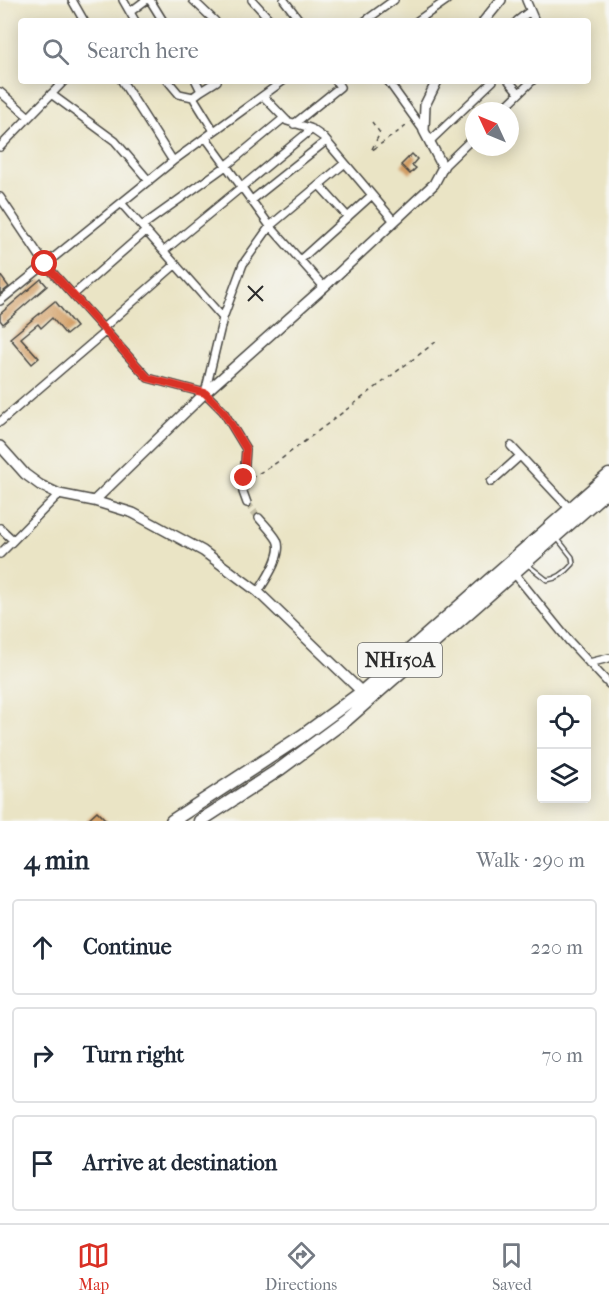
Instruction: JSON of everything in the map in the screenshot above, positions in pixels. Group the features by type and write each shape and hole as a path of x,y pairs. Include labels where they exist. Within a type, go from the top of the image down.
{"highway":[{"name":"NH150A","path":"200,821 301,754 522,559 570,509 609,475"},
{"name":"NH150A","path":"172,821 366,696 514,573 522,559 555,536 609,489"}],"street":[{"path":"72,0 82,18"},
{"path":"123,0 133,18"},
{"path":"130,12 148,0 161,18"},
{"path":"193,0 212,18"},
{"path":"252,0 268,18"},
{"path":"284,0 298,18"},
{"path":"369,18 394,0"},
{"path":"421,18 447,0"},
{"path":"486,18 501,0"},
{"path":"526,0 534,18"},
{"path":"521,18 530,11"},
{"path":"0,147 61,84"},
{"path":"124,84 173,161"},
{"path":"171,84 179,94 193,97 214,131"},
{"path":"198,84 201,91"},
{"path":"193,97 212,84"},
{"path":"0,301 173,161 279,84"},
{"path":"294,124 340,87 338,84"},
{"path":"390,84 424,131 443,167"},
{"path":"424,131 425,105 436,84"},
{"path":"430,141 490,84"},
{"path":"512,84 519,93"},
{"path":"510,102 529,84"},
{"path":"0,92 29,117"},
{"path":"51,94 115,141 149,181"},
{"path":"263,96 284,118 294,124 312,129 326,141 394,221"},
{"path":"74,296 144,229 284,118"},
{"path":"164,251 312,129"},
{"path":"206,138 270,226 324,287"},
{"path":"252,200 326,141"},
{"path":"94,501 205,393 324,287 434,184 443,167 465,146"},
{"path":"205,393 223,318 243,264 270,226 345,163"},
{"path":"319,185 348,217"},
{"path":"300,260 372,195"},
{"path":"0,197 45,264 148,378 205,393 223,411 246,449 243,492 247,503"},
{"path":"121,203 223,318"},
{"path":"0,422 176,264"},
{"path":"0,446 25,474 40,485 59,494 94,501 133,513 203,551 258,592 366,696"},
{"path":"511,446 570,509"},
{"path":"490,482 520,456"},
{"path":"0,554 59,494"},
{"path":"258,592 271,571 279,549 277,541 259,518"},
{"path":"0,528 14,540"},
{"path":"514,573 569,641 609,684"},
{"path":"589,663 609,658"}],"lane":[{"path":"522,559 547,580 555,578 570,568 573,564 572,557 555,536"}],"path":[{"path":"372,122 380,133 372,151 406,126"},
{"path":"244,478 252,477 276,463 437,341"}],"building":[{"path":"412,154 417,159 412,165 416,168 410,174 401,165"},
{"path":"0,275 9,287 0,294"},
{"path":"41,279 47,286 3,324 0,314"},
{"path":"55,301 76,327 66,335 52,318 41,328 38,324 21,338 39,358 32,364 10,338"},
{"path":"97,811 107,821 86,821"}],"tunnel":[{"path":"247,503 259,518"}],"route":[{"path":"45,264 148,378 205,393 223,411 246,449 244,478"}]}
